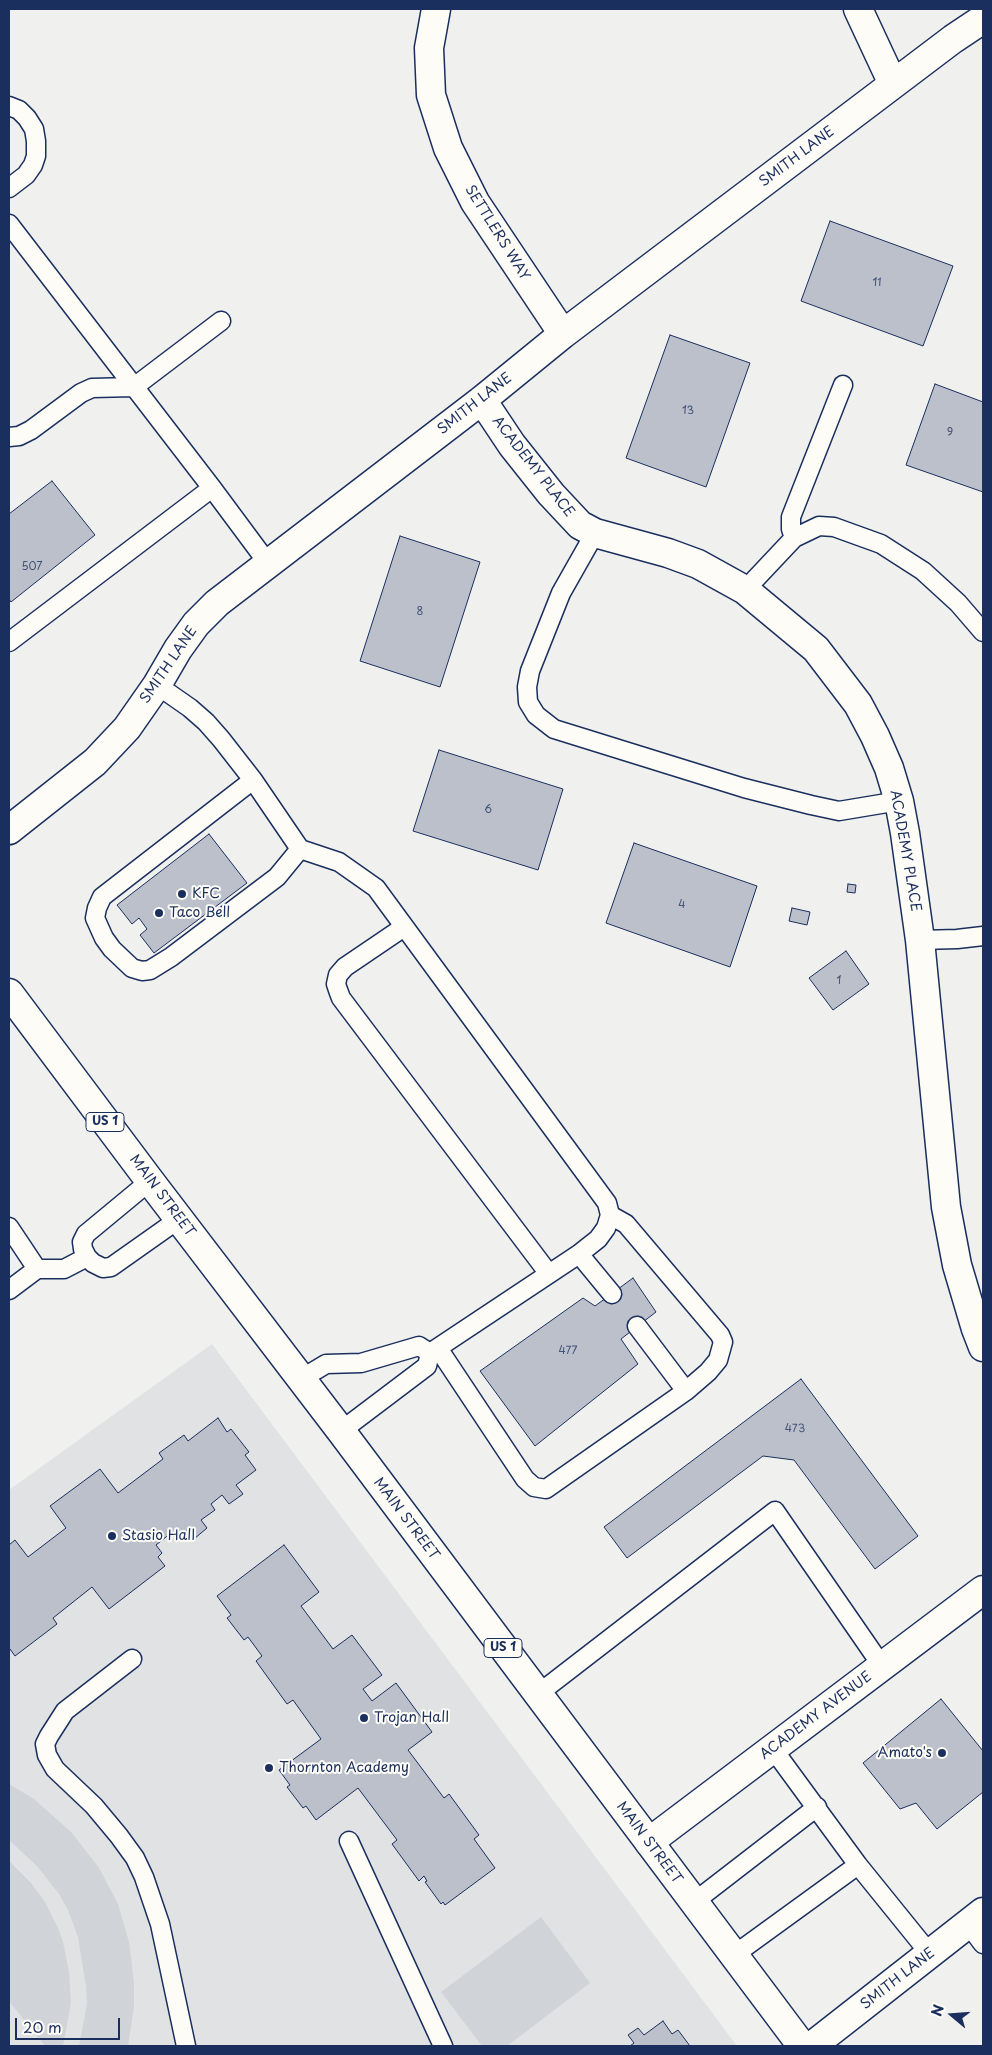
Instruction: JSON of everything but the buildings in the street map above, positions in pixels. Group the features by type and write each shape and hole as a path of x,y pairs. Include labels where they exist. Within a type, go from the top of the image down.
{"street":[{"name":"SETTLERS WAY","path":"436,9 429,48 430,95 448,148 475,202 563,334"},
{"path":"858,9 893,84"},
{"name":"SMITH LANE","path":"9,830 94,762 127,728 196,624 217,603 267,562 482,400 563,334 893,84 983,19"},
{"name":"ACADEMY PLACE","path":"482,400 512,445 551,494 580,525 595,533 668,553 698,564 745,590 816,649 858,704 882,752 899,802 920,940 946,1207 957,1265 983,1347"},
{"name":"MAIN STREET","path":"9,992 802,2046"},
{"name":"ACADEMY AVENUE","path":"649,1842 983,1590"},
{"name":"SMITH LANE","path":"812,2046 930,1954 978,1927"}],"lane":[{"path":"9,106 19,110 34,129 36,156 33,165 26,175 9,188"},
{"path":"9,224 267,562"},
{"path":"9,437 19,436 31,430 81,393 92,388 134,387 221,321"},
{"path":"794,538 790,529 791,517 843,385"},
{"path":"9,642 212,488"},
{"path":"745,590 794,538 819,526 834,527 881,544 923,571 958,603 983,632"},
{"path":"595,533 560,593 530,671 527,687 528,702 536,715 554,729 744,788 811,805 839,811 899,802"},
{"path":"157,685 206,722 253,780 300,849 339,862 376,888 608,1203 610,1215 606,1228 598,1239 579,1254 434,1350 427,1366 341,1431"},
{"path":"253,780 102,897 95,918 104,938 112,949 132,968 142,971 150,970 165,961 277,877 300,849"},
{"path":"404,927 345,967 338,976 336,984 341,998 549,1274"},
{"path":"920,940 983,936"},
{"path":"150,1181 86,1234 82,1242 87,1257 93,1264 103,1268 112,1267 179,1219"},
{"path":"301,1379 326,1364 360,1363 419,1346 434,1350 525,1479 534,1487 546,1490 686,1391 708,1372 722,1352 723,1342 720,1334 626,1224 610,1215"},
{"path":"9,1227 37,1269"},
{"path":"579,1254 612,1294"},
{"path":"9,1290 37,1269 64,1269 87,1257"},
{"path":"637,1326 686,1391"},
{"path":"538,1694 776,1510 882,1666"},
{"path":"132,1659 65,1711 45,1744 47,1755 55,1769 94,1806 120,1836 135,1858 144,1877 160,1924 186,2046"},
{"path":"772,1749 817,1807 858,1865 930,1954"},
{"path":"694,1902 817,1807"},
{"path":"349,1841 443,2046"},
{"path":"734,1955 858,1865"}],"shaded area":[{"name":"Thornton Academy","path":"212,1344 737,2046 9,2046 9,1490"},
{"path":"9,1784 34,1799 72,1833 99,1868 118,1904 129,1942 134,1983 134,2007 128,2046 79,2046 87,2004 78,1937 68,1910 59,1894 37,1866 9,1840"},
{"path":"9,1861 31,1883 45,1902 63,1942 69,1972 71,2003 63,2046 45,2046 9,2001"},
{"path":"541,1917 590,1983 507,2046 482,2046 441,1992"}],"place":[{"name":"KFC","path":"182,894"},
{"name":"Taco Bell","path":"159,913"},
{"name":"Stasio Hall","path":"112,1536"},
{"name":"Trojan Hall","path":"364,1718"},
{"name":"Amato's","path":"942,1753"},
{"name":"Thornton Academy","path":"269,1768"}]}
